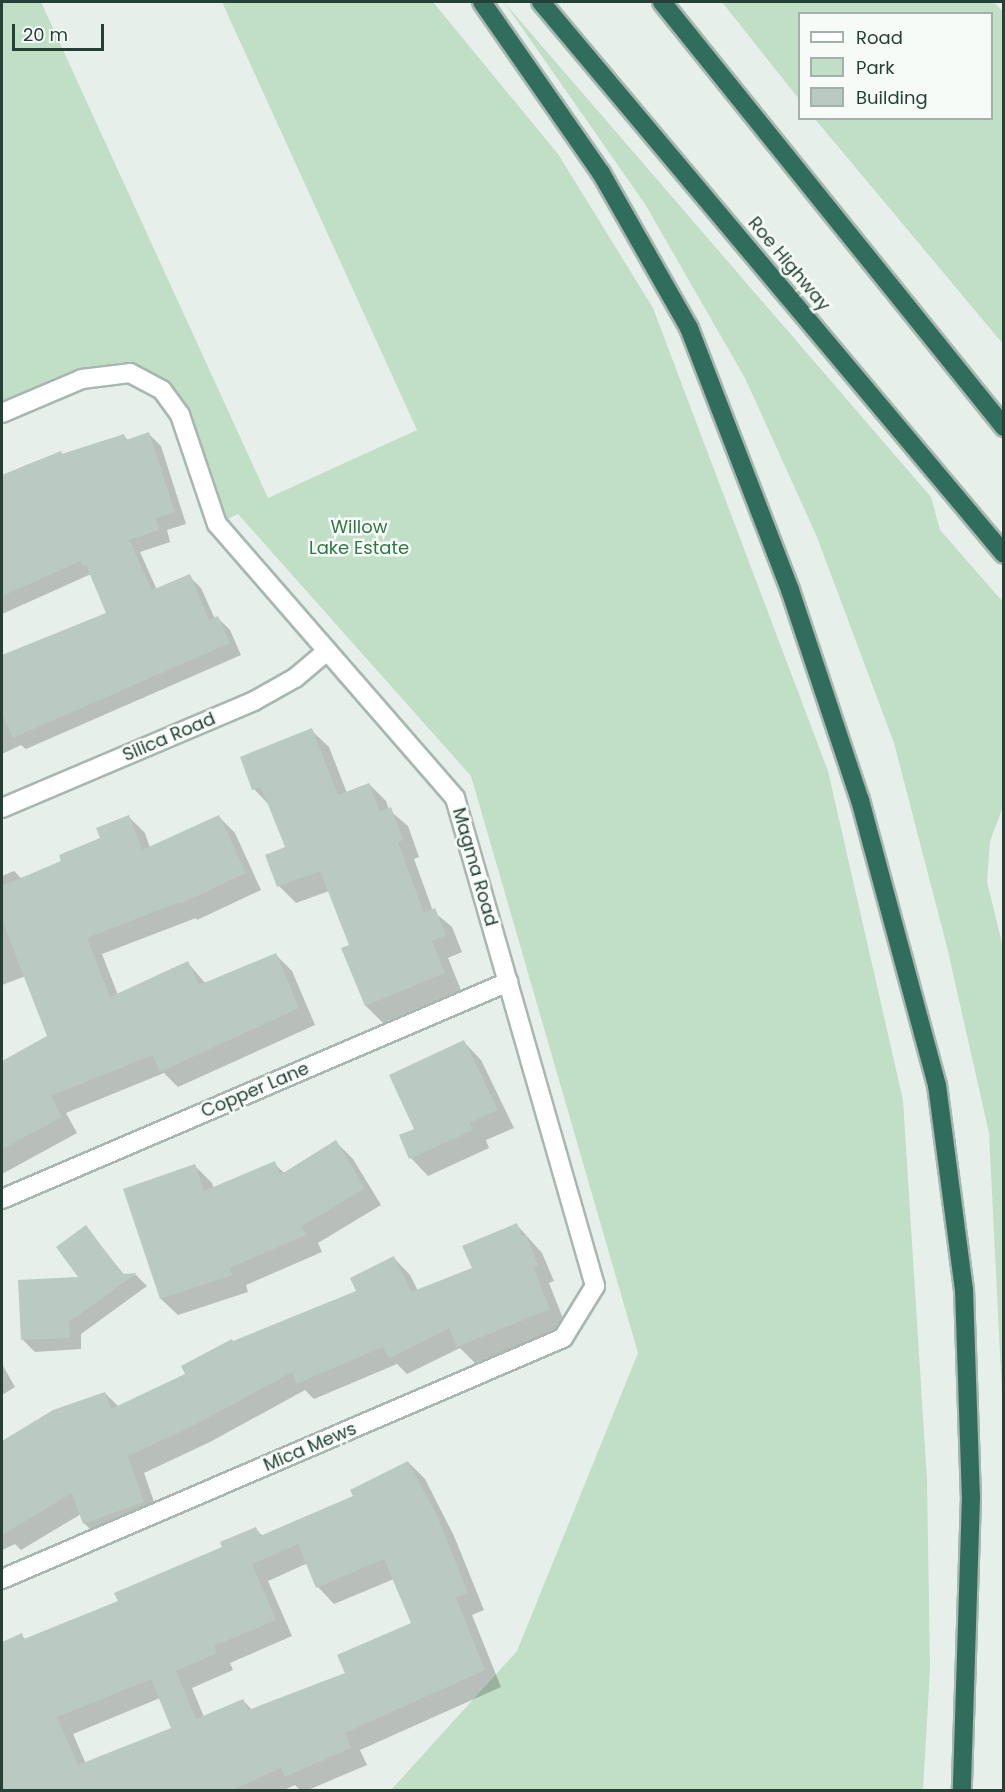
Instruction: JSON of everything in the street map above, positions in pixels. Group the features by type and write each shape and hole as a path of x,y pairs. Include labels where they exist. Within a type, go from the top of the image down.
{"highway":[{"path":"482,2 601,173 689,328 790,590 860,800 937,1085 964,1289 971,1497 962,1791"},
{"name":"Roe Highway","path":"542,2 1004,554"},
{"path":"662,2 1004,427"}],"street":[{"name":"Magma Road","path":"2,413 82,379 130,373 162,390 180,415 217,524 455,798 595,1287"},
{"name":"Silica Road","path":"2,808 254,701 296,678 327,651"},
{"name":"Copper Lane","path":"2,1199 508,982"},
{"name":"Mica Mews","path":"2,1579 563,1338 595,1287"}],"green space":[{"name":"Willow Lake Estate","path":"2,2 41,2 268,498 417,430 222,2 433,2 558,154 653,308 828,771 903,1100 927,1480 930,1669 923,1790 391,1790 517,1651 638,1353 471,776 238,514 217,524 180,415 130,373 2,413"},
{"path":"504,2 931,497 940,530 1003,602 1003,807 990,841 987,882 1004,951 1003,1589 1002,1394 989,1133 947,947 894,743 817,537 745,378 645,204"},
{"path":"722,2 994,2 1003,12 1003,344 816,120 993,120 993,12 798,12 798,98"}],"building":[{"path":"149,432 175,512 156,518 159,530 129,540 152,590 190,574 209,620 218,616 230,643 13,738 2,714 2,655 106,613 86,565 83,566 81,561 2,596 2,475 61,451 62,454 124,434 126,440"},
{"path":"312,728 338,795 369,783 380,812 391,807 403,840 398,842 424,913 435,908 446,935 432,941 445,973 365,1006 341,948 349,945 320,871 277,887 265,855 285,847 261,787 252,790 240,757"},
{"path":"129,815 142,850 219,815 246,873 180,904 179,902 87,938 110,997 188,961 199,985 276,953 299,1008 160,1072 153,1055 51,1096 62,1117 2,1149 2,1061 47,1036 2,920 2,886 61,861 59,855 100,838 96,828"},
{"path":"464,1040 498,1110 469,1123 473,1130 409,1159 399,1135 414,1129 389,1075"},
{"path":"336,1140 365,1188 302,1226 306,1235 230,1268 233,1275 160,1299 123,1189 195,1164 204,1191 275,1161 280,1175"},
{"path":"517,1223 522,1236 526,1235 538,1265 533,1267 550,1309 457,1347 449,1328 389,1358 383,1347 296,1384 292,1372 193,1426 128,1456 144,1502 83,1524 72,1493 2,1535 2,1441 53,1410 105,1392 111,1409 185,1374 181,1366 232,1339 233,1341 356,1291 350,1278 394,1256 411,1292 472,1268 462,1246"},
{"path":"86,1225 122,1274 137,1273 69,1322 70,1338 21,1340 18,1280 78,1277 56,1247"},
{"path":"408,1461 438,1518 468,1593 456,1598 485,1670 345,1733 351,1748 285,1777 281,1768 230,1791 2,1791 2,1642 22,1633 24,1639 118,1601 114,1593 222,1547 220,1542 256,1527 260,1536 353,1496 350,1490","holes":["298,1544 316,1588 384,1559 411,1623 337,1655 345,1673 248,1710 243,1699 196,1719 176,1671 217,1653 214,1646 276,1620 252,1564","151,1679 171,1728 78,1765 57,1717"]}]}
